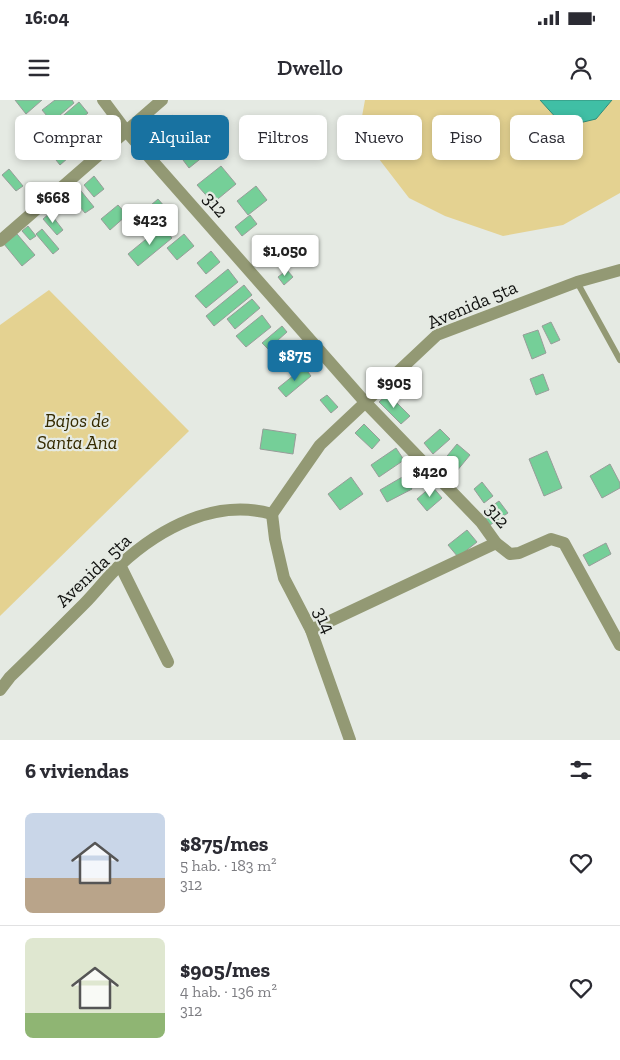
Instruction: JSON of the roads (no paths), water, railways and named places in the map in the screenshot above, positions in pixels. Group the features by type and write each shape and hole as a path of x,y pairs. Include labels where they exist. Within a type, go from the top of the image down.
{"street":[{"name":"312","path":"103,100 127,132 365,402 481,522 496,543 510,554 520,553 551,539 564,543 620,645"},
{"path":"0,242 162,100"},
{"name":"Avenida 5ta","path":"0,690 10,676 85,603 120,565 161,534 197,516 231,508 272,514 320,445 437,335 578,282 620,270"},
{"name":"314","path":"272,514 275,539 284,578 310,630 350,740"},
{"path":"310,630 496,543"},
{"path":"120,565 168,662"}],"lane":[{"path":"578,282 620,360"}],"park label":[{"name":"Bajos de Santa Ana","path":"77,431"}]}
